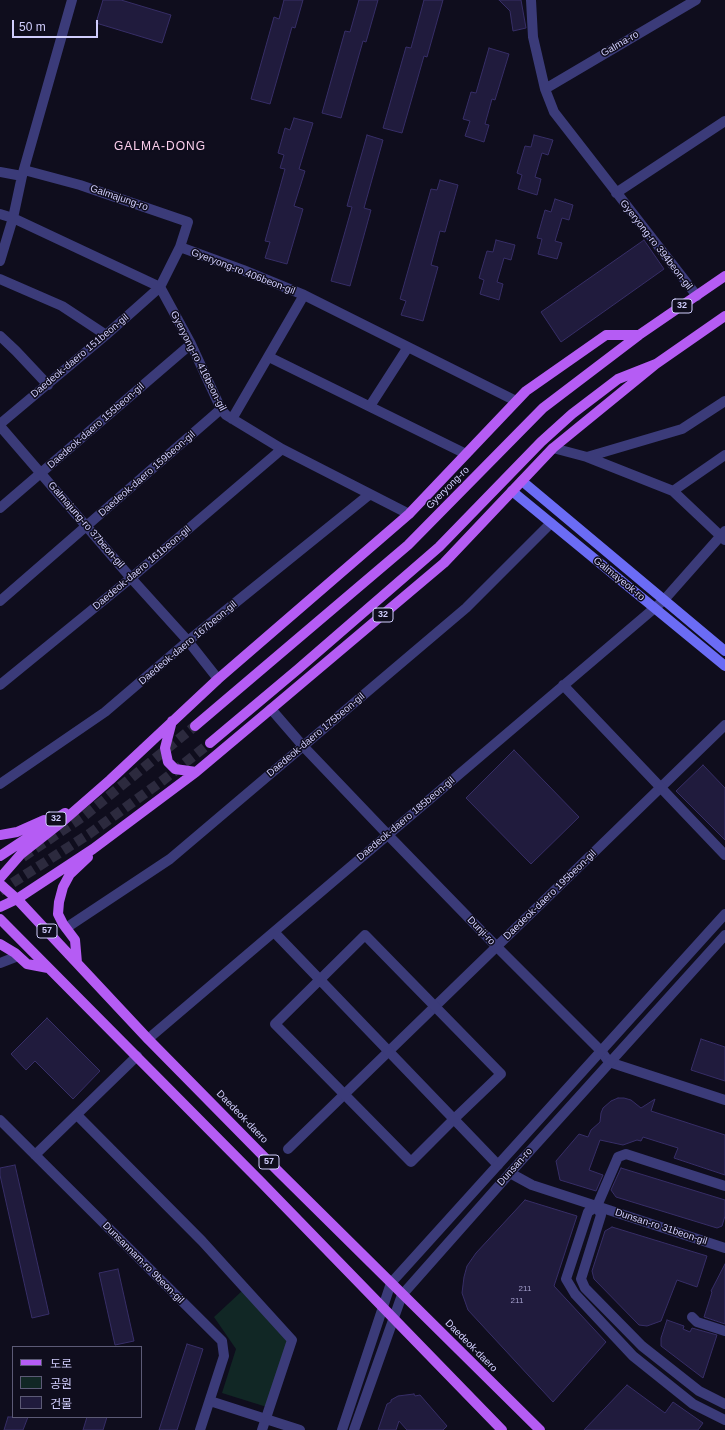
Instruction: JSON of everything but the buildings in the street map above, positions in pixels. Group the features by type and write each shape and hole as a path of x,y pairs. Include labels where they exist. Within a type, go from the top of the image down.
{"main road":[{"name":"Gyeryong-ro","path":"195,726 408,545 543,408 638,335 725,276"},
{"name":"32","path":"0,907 17,899 93,848 196,772 444,563 553,448 656,364 725,316"},
{"name":"32","path":"0,856 63,814 110,780 218,679 409,514 526,391 606,335 638,335"},
{"name":"32","path":"210,743 439,547 541,442 572,414 618,379 656,364"},
{"name":"Galmayeok-ro","path":"522,481 725,651"},
{"name":"Galmayeok-ro","path":"512,491 725,666"},
{"path":"172,721 165,748 168,762 175,768 196,772"},
{"path":"0,878 21,854 64,821 110,780"},
{"path":"0,835 17,832 53,816 63,814"},
{"path":"77,963 74,940 58,914 59,902 63,887 70,874 87,860 93,848"},
{"name":"Daedeok-daero","path":"0,884 17,899 148,1039 277,1170 540,1430"},
{"name":"57","path":"0,919 261,1182 502,1430"},
{"path":"0,944 27,964 48,968"}],"street":[{"path":"0,261 23,173 72,0"},
{"name":"Gyeryong-ro 394beon-gil","path":"531,0 533,37 544,89 554,112 697,296"},
{"name":"Galma-ro","path":"544,89 696,0"},
{"name":"Gyeryong-ro 394beon-gil","path":"616,193 725,121"},
{"path":"0,172 23,173"},
{"name":"Galmajung-ro","path":"23,173 80,184 188,222 180,247"},
{"path":"0,214 12,218 160,287"},
{"name":"Gyeryong-ro 406beon-gil","path":"160,287 180,247 243,270 304,295 516,400"},
{"path":"0,279 62,306 106,335"},
{"name":"Daedeok-daero 151beon-gil","path":"0,425 160,287"},
{"name":"Gyeryong-ro 416beon-gil","path":"160,287 191,344 221,410 226,415 282,449 409,514"},
{"name":"Gyeryong-ro 406beon-gil","path":"232,419 304,295"},
{"path":"0,336 48,384"},
{"name":"Daedeok-daero 155beon-gil","path":"0,508 191,344"},
{"path":"370,406 408,347"},
{"name":"Gyeryong-ro","path":"268,357 466,454"},
{"path":"587,457 682,429 725,401"},
{"name":"Daedeok-daero 159beon-gil","path":"0,601 221,410"},
{"name":"Galmajung-ro 37beon-gil","path":"0,425 131,578 188,640 218,679"},
{"path":"553,448 587,457 673,491 724,536"},
{"name":"Daedeok-daero 161beon-gil","path":"0,685 131,578 282,449"},
{"path":"673,491 725,455"},
{"name":"Daedeok-daero 167beon-gil","path":"0,784 105,712 188,640 370,494"},
{"name":"Daedeok-daero 175beon-gil","path":"66,928 170,859 466,608 551,523"},
{"name":"Daedeok-daero 185beon-gil","path":"148,1039 664,600 724,536"},
{"path":"563,685 725,855"},
{"name":"Dunji-ro","path":"271,710 303,746 388,835 601,1051 609,1062"},
{"name":"Daedeok-daero 195beon-gil","path":"288,1148 725,725"},
{"name":"Dunsan-ro","path":"342,1430 391,1283 725,914"},
{"name":"Dunsan-ro","path":"274,932 498,1165"},
{"path":"365,935 435,1006 501,1074 411,1162 275,1024 365,935"},
{"name":"Dunsan-ro","path":"354,1430 402,1295 609,1062 725,935"},
{"path":"0,963 18,956"},
{"path":"35,1155 137,1056"},
{"path":"609,1062 725,1100"},
{"path":"77,1115 202,1241 292,1340 262,1430"},
{"name":"Dunsannam-ro 9beon-gil","path":"0,1120 222,1341 224,1356 200,1430"},
{"path":"725,1186 626,1154 618,1157 597,1206 588,1212 566,1278 575,1294 633,1356 693,1404 725,1420"},
{"name":"Dunsan-ro 31beon-gil","path":"510,1173 532,1185 725,1248"},
{"name":"Dunsan-ro 31beon-gil","path":"597,1206 601,1215 581,1279 586,1288 642,1346 699,1391 725,1404"},
{"path":"692,1317 697,1322 725,1331"},
{"path":"210,1401 300,1430"}],"green space":[{"path":"242,1291 290,1343 270,1408 222,1393 236,1349 214,1317"}],"tunnel":[{"path":"23,857 84,816 195,726"},
{"path":"0,891 89,834 162,781 210,743"}],"district":[{"name":"GALMA-DONG","path":"160,147"}]}
